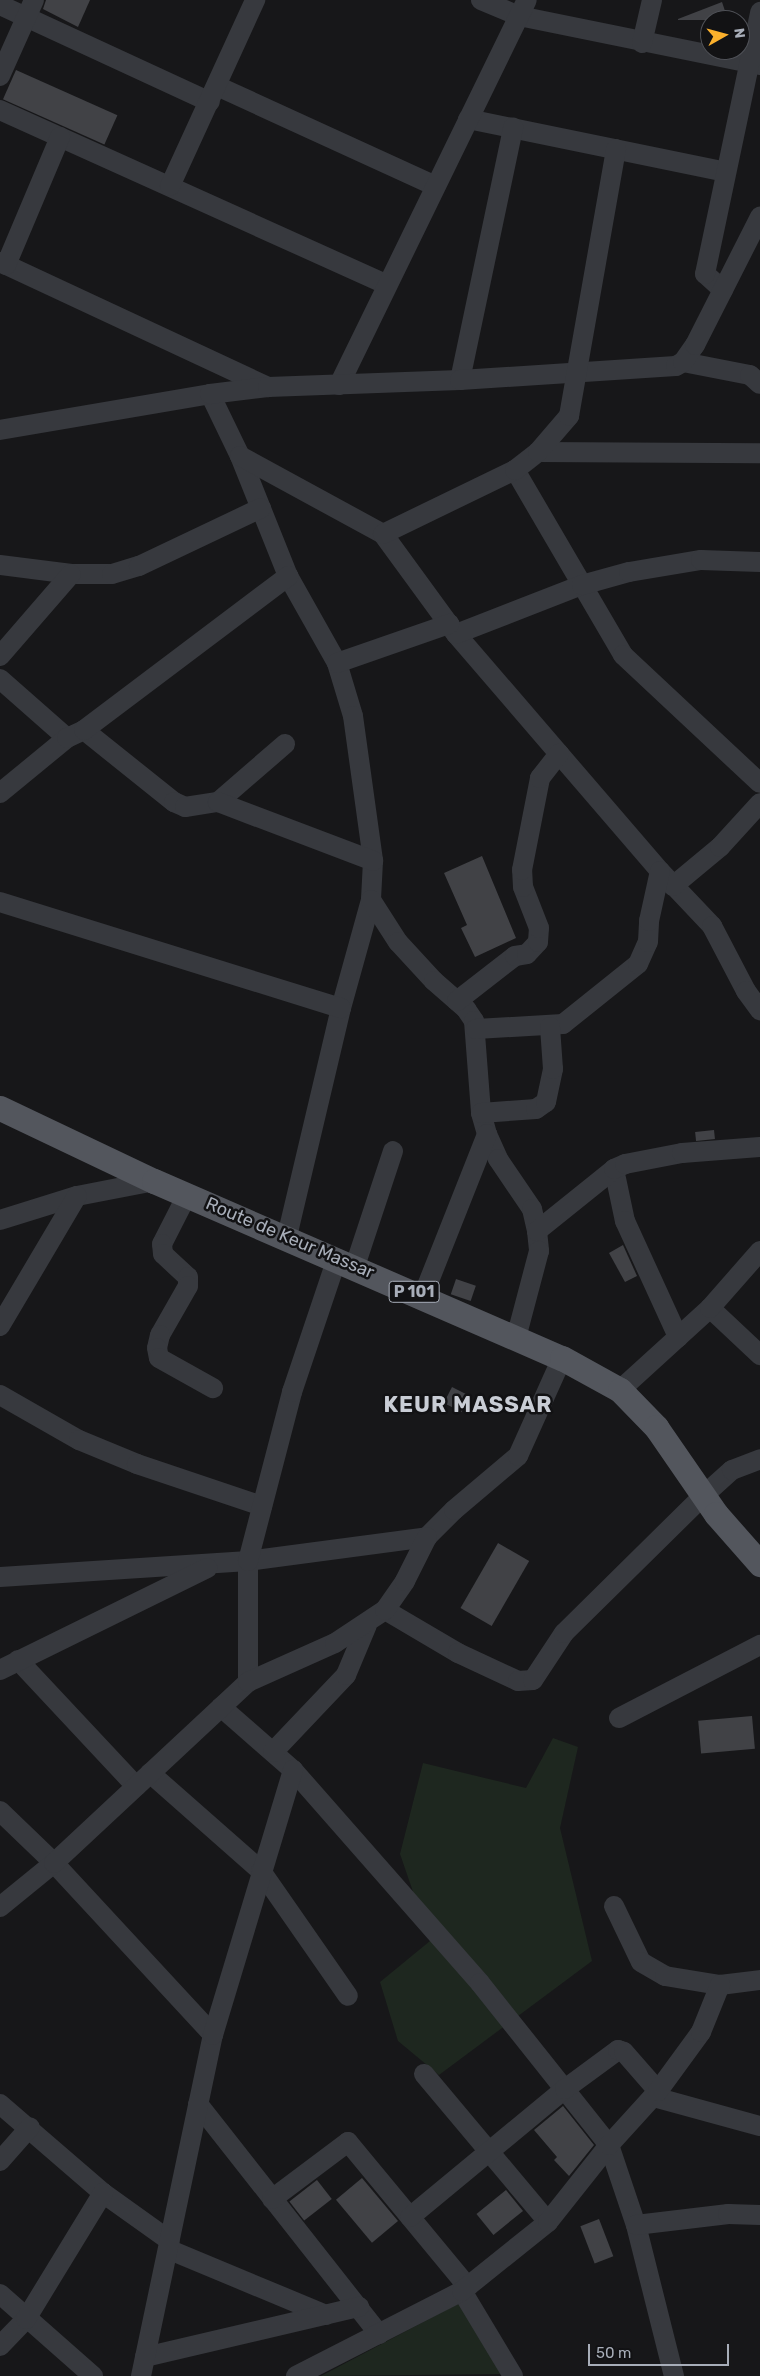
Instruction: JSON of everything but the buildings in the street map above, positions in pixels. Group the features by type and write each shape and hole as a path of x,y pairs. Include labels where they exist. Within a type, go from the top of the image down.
{"main road":[{"name":"Route de Keur Massar","path":"0,1108 154,1181 346,1262 562,1358 620,1390 656,1427 703,1496 760,1564"}],"street":[{"path":"481,0 523,8 642,43 755,64"},
{"path":"642,43 652,0"},
{"path":"170,186 214,94 252,1"},
{"path":"0,6 30,9 214,94 435,186"},
{"path":"339,385 523,8"},
{"path":"0,76 30,9"},
{"path":"723,290 705,274 726,172 755,64 760,12"},
{"path":"0,110 387,285"},
{"path":"468,119 726,172"},
{"path":"460,380 513,128"},
{"path":"60,137 3,264 268,387"},
{"path":"383,534 515,470 538,452 570,416 616,149"},
{"path":"3,434 210,394 268,387 460,380 676,366 683,362 723,290 760,217"},
{"path":"683,362 750,375 760,384"},
{"path":"210,394 240,456 288,576 337,663 353,716 373,861 371,900 341,1008 287,1237"},
{"path":"538,452 760,453"},
{"path":"240,456 383,534 453,629 660,871 722,938 746,991 760,1010"},
{"path":"515,470 610,636 632,665 760,783"},
{"path":"0,565 71,574 112,574 139,566 261,508"},
{"path":"337,663 453,629 582,585 668,563 701,560 760,562"},
{"path":"0,656 71,574"},
{"path":"0,793 288,576"},
{"path":"0,679 174,802 185,807 218,802 373,861"},
{"path":"218,802 285,744"},
{"path":"456,1001 515,956 527,954 538,942 539,928 523,887 522,870 540,778 559,754"},
{"path":"674,886 720,847 760,803"},
{"path":"476,1029 550,1027 574,1018 644,956 660,871"},
{"path":"371,900 398,942 466,1009 476,1029 481,1113 487,1134 498,1160 523,1192 532,1209 537,1231 538,1251 516,1338"},
{"path":"0,902 341,1008"},
{"path":"481,1113 536,1109 546,1102 553,1070 550,1027"},
{"path":"423,1296 487,1134"},
{"path":"537,1231 614,1169 646,1158 760,1147"},
{"path":"248,1682 248,1561 292,1392 393,1151"},
{"path":"614,1169 624,1220 678,1338"},
{"path":"0,1220 77,1196 154,1181"},
{"path":"187,1195 162,1244 163,1254 188,1277 188,1286 160,1335 157,1348 160,1358 213,1388"},
{"path":"0,1326 77,1196"},
{"path":"620,1390 752,1271 760,1251"},
{"path":"710,1308 760,1355"},
{"path":"0,1908 54,1863 248,1682 335,1643 367,1625 385,1610 405,1581 427,1537 454,1510 518,1456 562,1358"},
{"path":"0,1395 79,1440 137,1464 262,1506"},
{"path":"385,1610 458,1654 518,1681 528,1682 533,1680 564,1633 703,1496 732,1470 760,1459"},
{"path":"0,1577 248,1561 427,1537"},
{"path":"0,1670 215,1564"},
{"path":"273,1752 346,1675 367,1625"},
{"path":"619,1718 760,1646"},
{"path":"18,1660 143,1780 261,1871 348,1996"},
{"path":"221,1707 293,1770 480,1983 609,2145 636,2225 674,2376"},
{"path":"293,1770 213,2035 143,2367 359,2307"},
{"path":"0,1811 54,1863 213,2035"},
{"path":"614,1906 641,1962 665,1976 720,1985 760,1980"},
{"path":"296,2376 465,2289 548,2222 609,2145 656,2094 701,2032 720,1985"},
{"path":"410,2217 565,2089 618,2050 624,2052 656,2094 760,2126"},
{"path":"424,2074 548,2222"},
{"path":"0,2104 30,2127 103,2192 170,2246 326,2315"},
{"path":"198,2104 379,2334"},
{"path":"0,2161 30,2127"},
{"path":"272,2200 348,2142 410,2217 465,2289 513,2376"},
{"path":"0,2346 26,2319 103,2192"},
{"path":"636,2225 728,2214 760,2215"},
{"path":"0,2294 26,2319 93,2376"}],"shaded area":[{"path":"553,1738 578,1747 560,1828 592,1961 439,2075 398,2041 380,1982 430,1941 400,1854 423,1763 526,1788"},
{"path":"465,2300 504,2374 321,2376"}],"district":[{"name":"KEUR MASSAR","path":"468,1405"}]}
